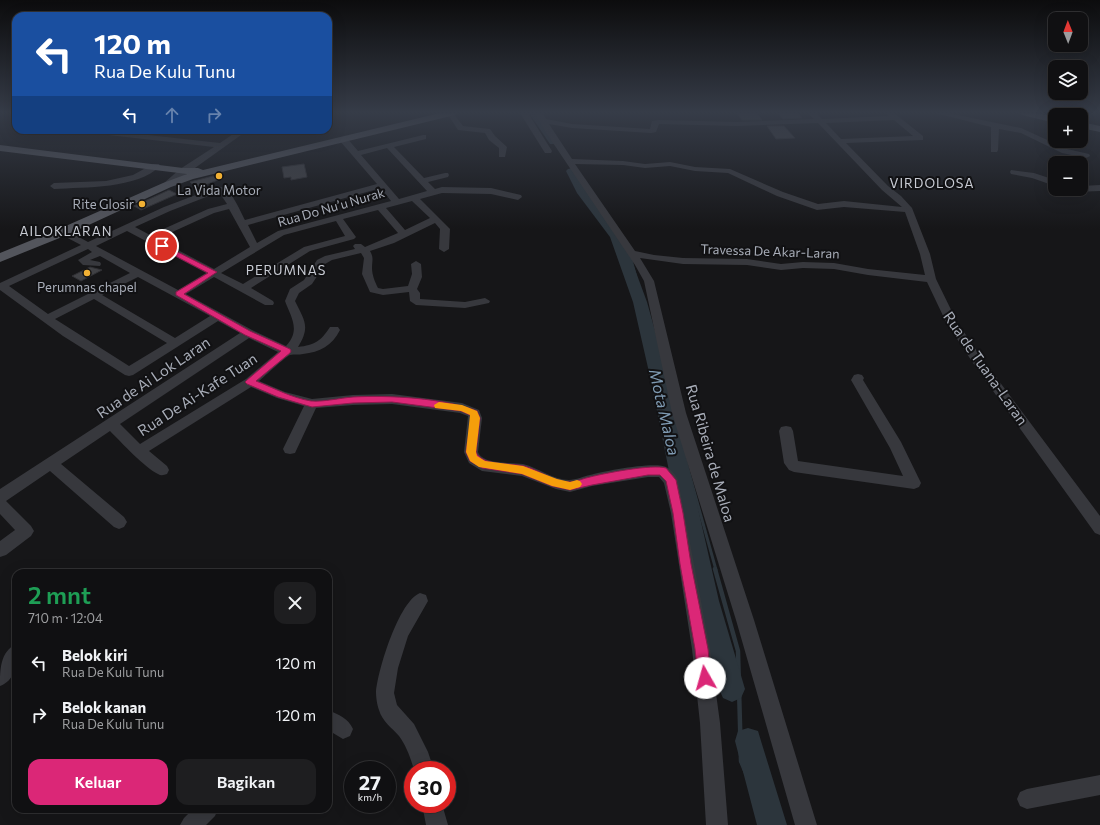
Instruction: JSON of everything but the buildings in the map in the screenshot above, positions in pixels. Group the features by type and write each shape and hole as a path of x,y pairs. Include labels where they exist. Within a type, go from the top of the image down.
{"main road":[{"path":"30,152 156,166 183,171 212,171"},
{"path":"0,258 63,232 167,185 212,171 292,152"}],"street":[{"path":"167,185 183,171 213,152"},
{"path":"354,152 397,202"},
{"path":"356,154 366,152"},
{"path":"394,152 433,192"},
{"name":"Rua Ribeira de Maloa","path":"564,152 649,281 679,413 745,620 806,825"},
{"name":"Rua de Tuana-Laran","path":"849,152 885,188 898,198 908,210 925,254 931,279 952,322 977,360 1100,528"},
{"path":"1065,152 1086,156"},
{"path":"570,161 623,163 645,166 670,164 730,171 780,194 817,207 830,204 851,204 908,210"},
{"path":"54,186 106,184 136,177 156,166"},
{"path":"1014,172 1048,181"},
{"path":"423,181 446,176"},
{"path":"242,224 383,185"},
{"path":"1088,188 1100,188"},
{"name":"Rua Do Nu’u Nurak","path":"178,294 281,233 447,189 486,191 518,197"},
{"path":"218,316 129,372 47,319 1,286 167,209 217,190 224,190 255,248"},
{"path":"413,197 445,229 444,249"},
{"path":"149,240 211,211 233,205"},
{"path":"379,206 403,234"},
{"path":"338,218 350,237 367,254 369,259 366,268 374,290 383,292 412,289"},
{"path":"287,351 294,346 298,334 299,318 290,301 294,291 308,282 321,262 329,258 379,247 436,219"},
{"path":"128,227 149,240 214,272 268,302"},
{"name":"Rua de Ai Lok Laran","path":"0,497 248,333 139,272 63,232"},
{"path":"243,288 307,249 350,237"},
{"path":"96,264 87,263 83,260 100,252"},
{"name":"Travessa De Akar-Laran","path":"631,253 683,262 747,262 781,267 803,265 834,266 868,272 931,279"},
{"path":"412,289 416,280 418,269 416,264"},
{"path":"47,319 139,272"},
{"path":"412,289 415,293 415,300 420,303 465,305 485,301"},
{"path":"94,296 176,343"},
{"path":"287,351 293,352 319,346 327,340 334,330"},
{"name":"Rua De Ai-Kafe Tuan","path":"111,424 140,451 250,382 287,351 248,333"},
{"path":"786,430 791,463 794,466 914,483 896,446 857,380 858,378"},
{"path":"250,382 281,395 312,404 353,400 392,399 462,408 474,413 475,418 471,452 474,459 482,464 523,470 556,483 570,486 592,480 648,471 662,471 671,480 701,649 710,723 717,825"},
{"path":"290,449 312,404"},
{"path":"140,451 162,470"},
{"path":"50,464 119,522"},
{"path":"0,504 26,531 0,550"},
{"path":"420,601 401,632 389,668 385,693 388,710 407,731 421,761"},
{"path":"0,677 12,659"},
{"path":"1027,799 1100,785"},
{"path":"191,825 204,813"},
{"path":"434,813 437,825"}],"waterway":[{"name":"Mota Maloa","path":"572,171 583,193 616,237 640,302 660,381 707,601 732,689"},
{"name":"Mota Maloa","path":"630,255 663,375"},
{"path":"663,374 670,400"},
{"path":"679,437 716,570"},
{"path":"715,569 738,651 741,761 752,787"},
{"name":"Mota Maloa","path":"748,741 772,825"}],"slow traffic":[{"path":"439,405 462,408 474,413 475,418 471,452 474,459 482,464 523,470 556,483 570,486 577,484"}],"place":[{"name":"La Vida Motor","path":"219,176"},
{"name":"Rite Glosir","path":"142,204"},
{"name":"Perumnas chapel","path":"87,273"}],"district":[{"name":"VIRDOLOSA","path":"932,183"},
{"name":"AILOKLARAN","path":"66,231"},
{"name":"PERUMNAS","path":"286,270"}],"route":[{"path":"162,246 214,272 178,294 248,333 287,351 250,382 281,395 312,404 353,400 392,399 462,408 474,413 475,418 471,452 474,459 482,464 523,470 556,483 570,486 592,480 648,471 662,471 671,480 678,513 705,678"}]}
